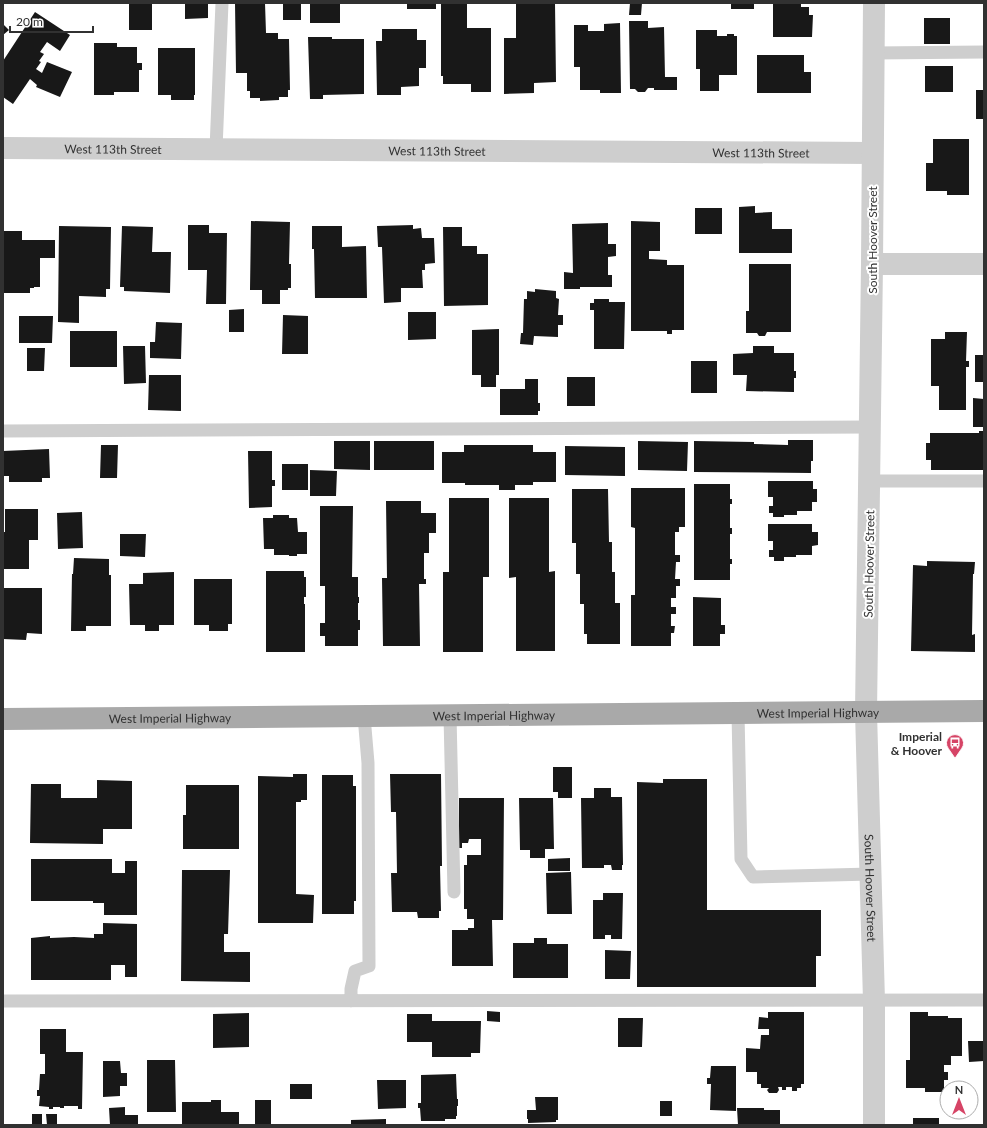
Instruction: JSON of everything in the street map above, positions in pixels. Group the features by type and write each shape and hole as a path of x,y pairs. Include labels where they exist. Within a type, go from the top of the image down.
{"main road":[{"name":"West Imperial Highway","path":"3,719 984,711"}],"street":[{"name":"South Hoover Street","path":"874,3 870,481 866,712 874,1001 874,1125"},
{"name":"West 113th Street","path":"3,148 872,153"},
{"path":"872,264 984,264"}],"lane":[{"path":"216,149 222,3"},
{"path":"873,53 984,52"},
{"path":"3,431 870,427"},
{"path":"870,481 984,480"},
{"path":"738,713 741,858 753,877 871,874"},
{"path":"450,715 454,892"},
{"path":"351,1001 351,989 355,971 369,966 368,763 364,716"},
{"path":"3,1001 984,1000"}],"building":[{"path":"129,3 152,3 152,30 129,30"},
{"path":"185,3 208,3 208,18 185,19"},
{"path":"235,3 265,3 266,33 278,33 278,39 289,39 290,90 288,90 288,97 279,97 279,100 260,101 260,98 250,98 250,91 247,91 247,73 236,73"},
{"path":"283,3 301,3 301,20 283,20"},
{"path":"310,3 340,3 340,23 310,23"},
{"path":"407,3 436,3 436,9 407,9"},
{"path":"441,3 467,3 467,28 491,28 491,92 471,92 471,84 443,84 443,76 441,76"},
{"path":"516,3 555,3 556,82 534,83 534,93 504,94 504,38 516,38"},
{"path":"630,3 642,3 641,15 629,15"},
{"path":"731,3 754,3 754,9 731,9"},
{"path":"773,3 801,3 801,7 809,7 809,15 813,15 812,37 773,37"},
{"path":"35,12 70,35 60,51 47,42 40,52 44,54 36,69 42,73 47,62 72,72 60,97 36,87 37,85 30,79 13,104 3,97 3,61"},
{"path":"924,18 950,18 950,44 924,44"},
{"path":"629,21 648,21 648,28 664,27 665,77 677,77 677,90 654,90 654,88 648,88 645,92 638,92 635,89 630,89"},
{"path":"620,23 621,93 600,93 600,90 580,90 580,67 574,67 574,25 588,25 588,31 604,31 604,24"},
{"path":"3,24 9,30 3,35"},
{"path":"382,29 417,29 417,40 426,40 426,68 419,68 419,86 401,87 401,95 377,95 376,41 382,41"},
{"path":"696,30 717,30 717,36 734,34 734,36 737,36 737,75 719,75 719,91 700,91 700,69 696,69"},
{"path":"308,37 364,39 364,94 323,95 323,99 310,99"},
{"path":"94,43 117,43 117,47 137,47 137,63 142,63 142,70 139,70 139,92 114,92 114,95 94,95"},
{"path":"158,48 195,48 194,100 171,100 171,95 158,95"},
{"path":"757,55 804,55 804,72 811,72 811,93 757,93"},
{"path":"925,66 953,66 953,92 925,92"},
{"path":"976,90 984,90 984,119 976,119"},
{"path":"933,139 969,139 969,195 947,195 947,191 926,191 926,163 933,163"},
{"path":"755,206 755,213 772,212 772,229 792,229 792,253 739,253 739,207"},
{"path":"695,208 722,208 722,234 695,234"},
{"path":"251,221 290,222 289,264 291,264 291,288 288,288 288,290 280,290 280,304 262,304 262,290 250,290"},
{"path":"631,221 660,222 660,251 649,251 649,259 667,260 667,265 684,265 684,330 672,330 672,334 667,334 667,331 631,331"},
{"path":"608,223 608,244 616,244 616,256 608,257 608,275 612,275 612,287 580,287 580,289 564,289 564,272 573,273 572,224"},
{"path":"188,225 209,225 209,233 227,233 226,304 206,304 207,270 188,270"},
{"path":"413,225 413,229 421,228 422,238 434,238 435,263 425,264 425,270 422,270 423,288 401,288 401,302 384,303 382,247 378,247 377,226"},
{"path":"59,226 111,227 110,289 106,289 106,297 79,296 79,323 58,322"},
{"path":"122,226 153,227 152,252 171,252 170,293 124,291 124,287 120,287"},
{"path":"312,226 342,226 342,247 366,246 367,298 315,298"},
{"path":"443,227 462,227 462,246 477,246 477,254 488,254 488,305 444,306"},
{"path":"3,231 22,231 22,240 55,240 55,258 40,258 40,287 30,288 30,293 4,293"},
{"path":"749,264 791,264 791,332 767,332 765,336 759,336 757,333 746,333 746,311 749,311"},
{"path":"535,289 556,291 556,298 559,299 558,315 563,315 563,325 558,325 558,337 534,336 533,345 520,344 521,333 523,333 524,299 527,299 527,291 535,292"},
{"path":"594,299 609,299 609,302 625,302 624,349 594,349 594,310 590,310 590,303 594,303"},
{"path":"244,309 244,332 229,332 229,310"},
{"path":"408,312 436,312 436,339 408,340"},
{"path":"283,315 308,316 308,354 282,354"},
{"path":"19,316 53,316 52,343 19,343"},
{"path":"156,322 182,323 181,359 150,358 150,342 155,342"},
{"path":"499,329 499,375 496,375 496,387 481,387 481,375 472,375 472,330"},
{"path":"70,331 117,331 117,367 70,367"},
{"path":"945,332 967,332 966,361 969,361 969,367 966,367 966,410 939,410 939,386 931,386 931,339 945,339"},
{"path":"123,346 145,346 146,383 124,384"},
{"path":"753,346 774,346 774,353 794,353 794,371 796,371 796,378 794,378 794,392 746,391 747,375 733,375 733,354 753,353"},
{"path":"27,348 45,348 44,371 27,371"},
{"path":"975,355 984,355 984,382 975,382"},
{"path":"691,361 717,361 717,393 691,393"},
{"path":"149,375 181,375 181,411 148,410"},
{"path":"567,377 595,377 595,406 567,406"},
{"path":"525,379 538,379 538,403 540,403 540,411 538,411 538,415 500,415 500,389 525,389"},
{"path":"973,398 984,399 984,427 973,427"},
{"path":"979,431 984,431 984,470 931,470 931,460 926,460 926,443 930,443 930,433 979,433"},
{"path":"788,440 813,440 813,461 811,461 811,473 694,472 694,441 754,442 754,444 788,445"},
{"path":"334,441 370,441 370,470 334,469"},
{"path":"374,441 434,441 434,470 374,470"},
{"path":"638,441 688,442 687,471 638,470"},
{"path":"101,445 118,445 117,478 100,478"},
{"path":"464,445 533,445 533,452 556,452 556,482 533,482 533,485 515,485 515,490 499,490 499,485 442,483 442,452 464,452"},
{"path":"565,446 625,447 625,476 565,475"},
{"path":"49,449 50,478 42,478 42,482 9,482 9,476 3,476 3,451"},
{"path":"248,451 272,451 272,480 275,480 275,486 272,486 272,507 249,508"},
{"path":"282,464 308,464 308,490 282,490"},
{"path":"310,470 337,471 336,496 310,496"},
{"path":"768,481 813,481 813,489 817,489 817,502 812,502 812,511 797,511 797,515 773,517 773,513 769,513 769,506 773,506 773,497 768,497"},
{"path":"694,484 730,484 730,499 732,499 732,504 730,504 730,528 732,528 732,534 730,534 730,559 732,559 732,564 730,564 730,580 694,580"},
{"path":"631,488 685,488 685,527 679,527 679,532 675,532 675,555 680,555 680,562 676,562 675,579 680,579 680,586 676,586 676,598 671,598 671,607 676,607 676,614 671,614 671,626 675,626 674,633 671,633 671,646 631,646 631,595 635,595 635,528 631,527"},
{"path":"572,489 608,489 609,542 612,542 612,572 615,572 615,603 620,603 620,644 587,644 587,634 584,634 584,604 580,604 580,574 576,574 576,543 572,543"},
{"path":"449,498 489,498 489,577 483,577 483,652 443,652 443,572 449,572"},
{"path":"509,498 549,498 549,572 555,571 555,651 516,651 516,577 509,578"},
{"path":"386,501 421,501 421,513 436,513 436,533 429,533 429,553 424,553 424,579 426,579 426,584 419,584 420,646 383,646 382,578 387,578"},
{"path":"320,506 353,506 352,577 358,577 358,620 360,620 360,630 358,630 358,646 325,646 325,636 320,636 320,623 325,623 325,586 320,586"},
{"path":"5,509 38,509 38,540 29,540 29,569 3,569 3,532 5,532"},
{"path":"82,512 83,548 58,549 57,513"},
{"path":"273,515 289,515 289,518 297,518 298,532 307,532 307,554 297,554 297,556 274,555 274,549 264,549 263,518 273,518"},
{"path":"768,524 812,524 812,532 818,532 818,545 812,546 812,555 796,555 796,557 784,557 784,561 774,561 774,557 769,557 769,550 773,550 773,541 768,541"},
{"path":"120,534 146,534 145,557 120,556"},
{"path":"74,558 109,559 109,575 111,575 111,626 86,626 86,631 71,631 72,574"},
{"path":"927,561 975,562 973,574 972,635 975,634 975,652 911,651 913,565 927,566"},
{"path":"266,571 304,571 304,577 306,577 306,597 304,597 305,652 266,652"},
{"path":"174,572 174,625 159,625 159,631 145,631 145,625 130,625 129,584 143,584 143,573"},
{"path":"194,579 232,579 232,624 228,624 228,631 209,631 209,625 194,625"},
{"path":"3,588 42,588 42,634 27,633 26,640 3,639"},
{"path":"693,597 721,598 721,625 725,625 725,634 720,634 720,646 693,646"},
{"path":"553,767 572,767 572,798 558,798 558,792 553,792"},
{"path":"293,774 307,774 307,800 296,802 296,894 314,895 313,923 258,923 258,776 293,777"},
{"path":"390,774 441,774 442,866 440,866 441,911 439,911 439,918 418,918 417,912 392,912 391,873 397,873 396,812 391,812"},
{"path":"322,775 353,775 353,786 356,786 356,901 354,901 354,914 322,914"},
{"path":"663,779 707,779 707,910 821,910 821,956 816,956 816,987 637,987 637,782 663,783"},
{"path":"97,780 132,781 132,829 103,829 103,844 30,843 31,784 61,784 61,798 97,798"},
{"path":"186,785 239,785 239,849 183,849 183,815 186,815"},
{"path":"594,788 611,788 611,797 622,797 622,870 612,870 611,865 604,865 604,868 582,868 581,798 594,798"},
{"path":"459,798 504,798 503,920 492,920 493,966 452,966 452,930 468,930 468,928 474,928 474,919 467,919 467,909 464,909 464,865 467,865 467,855 481,855 481,839 469,839 468,843 462,843 462,848 459,848"},
{"path":"519,798 553,798 554,849 545,849 545,858 530,858 530,850 520,850"},
{"path":"570,858 570,871 548,871 548,859"},
{"path":"31,859 112,859 112,873 125,873 125,861 137,861 137,915 104,915 104,903 93,903 93,901 31,901"},
{"path":"182,870 230,870 228,934 224,934 224,952 250,952 250,982 181,981"},
{"path":"571,872 572,914 547,914 546,873"},
{"path":"603,893 623,893 622,939 611,939 611,935 605,935 605,939 593,939 593,900 603,900"},
{"path":"103,923 137,924 137,977 125,977 125,965 111,965 111,980 31,980 31,938 50,936 50,938 94,938 94,934 103,934"},
{"path":"534,938 547,938 547,944 568,944 568,978 513,978 513,943 534,943"},
{"path":"605,950 631,951 630,979 605,979"},
{"path":"487,1011 500,1012 500,1022 487,1021"},
{"path":"768,1012 804,1012 804,1084 801,1084 801,1088 797,1088 797,1091 792,1091 792,1087 786,1087 786,1090 782,1090 782,1087 778,1087 779,1090 777,1093 769,1093 767,1090 769,1088 761,1088 761,1084 757,1084 757,1072 746,1072 746,1048 760,1049 761,1035 769,1035 769,1029 758,1029 759,1017 768,1018"},
{"path":"910,1012 928,1012 928,1016 962,1018 962,1056 951,1056 951,1065 944,1065 944,1072 948,1072 948,1080 939,1080 939,1092 925,1092 925,1088 906,1088 906,1060 910,1060"},
{"path":"249,1013 249,1047 213,1048 213,1014"},
{"path":"407,1014 432,1014 432,1042 407,1042"},
{"path":"618,1018 643,1018 642,1047 618,1047"},
{"path":"432,1021 481,1021 480,1053 471,1053 471,1057 432,1057"},
{"path":"40,1029 66,1029 66,1052 83,1052 82,1109 78,1109 78,1106 64,1106 64,1108 53,1107 53,1109 49,1109 49,1107 39,1106 40,1096 37,1096 37,1090 39,1090 40,1074 45,1074 45,1054 40,1054"},
{"path":"968,1041 984,1041 984,1061 969,1062"},
{"path":"147,1060 175,1060 176,1112 147,1112"},
{"path":"103,1061 120,1061 121,1073 127,1073 127,1086 120,1086 120,1096 103,1097"},
{"path":"711,1066 736,1066 736,1111 710,1110 711,1084 707,1084 707,1078 710,1078"},
{"path":"456,1074 458,1106 456,1119 445,1119 445,1121 421,1121 418,1103 421,1103 421,1075"},
{"path":"377,1080 406,1080 406,1108 378,1109"},
{"path":"290,1084 312,1084 312,1099 290,1099"},
{"path":"535,1097 558,1097 558,1120 556,1120 556,1122 528,1123 527,1110 536,1110"},
{"path":"211,1100 221,1100 221,1112 239,1112 239,1125 182,1125 182,1102 211,1102"},
{"path":"255,1100 271,1100 271,1124 255,1124"},
{"path":"660,1101 672,1101 672,1116 660,1116"},
{"path":"125,1107 125,1115 138,1115 138,1125 110,1125 109,1108"},
{"path":"737,1108 764,1108 764,1110 780,1110 780,1125 738,1125"},
{"path":"32,1114 42,1114 42,1125 32,1125"},
{"path":"46,1114 57,1114 57,1125 47,1125"},
{"path":"913,1118 939,1118 939,1125 913,1125"},
{"path":"386,1119 386,1125 351,1125 351,1120"}],"place":[{"name":"Imperial & Hoover","path":"955,758"}]}
